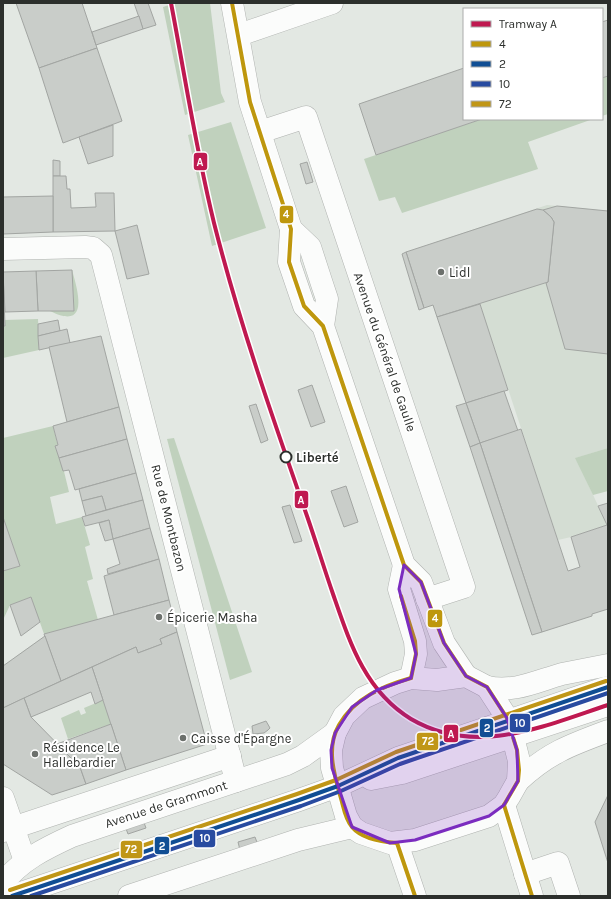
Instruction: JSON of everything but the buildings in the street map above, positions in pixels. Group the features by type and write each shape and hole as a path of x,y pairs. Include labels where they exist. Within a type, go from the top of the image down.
{"main road":[{"path":"232,3 250,102 291,229 310,247 327,299 323,326 404,565 421,582 444,643 466,676 487,687 499,690 522,687 563,674 608,665"},
{"path":"239,35 332,3"},
{"name":"Avenue du Général de Gaulle","path":"260,132 306,117 464,587 427,599"},
{"name":"Rue de Montbazon","path":"3,249 86,246 93,248 101,255 236,781"},
{"path":"404,565 399,589 412,630 416,654 411,678"},
{"path":"466,676 437,680 411,678 383,688 363,698 344,716 335,733 331,750 332,768 346,816 352,827 374,839 397,843 415,840 489,816 504,805 518,781 537,763 561,749 608,730"},
{"path":"487,687 511,728 519,761 518,781"},
{"path":"511,728 608,687"},
{"path":"12,896 338,786 398,758 608,704"},
{"name":"Avenue de Grammont","path":"3,884 13,870 41,850 72,836 287,764 303,756 335,733"},
{"name":"Avenue de Grammont","path":"8,829 230,756"},
{"path":"3,798 8,829 25,860"},
{"path":"504,805 532,896"},
{"path":"129,896 298,840 352,827"},
{"path":"397,843 415,896"},
{"path":"525,874 558,864 569,896"}],"highlighted area":[{"path":"404,565 421,582 444,643 466,676 487,687 507,718 517,750 518,781 504,805 489,816 415,840 390,843 352,827 332,768 331,750 335,733 352,707 377,690 411,678 416,654 399,589"}],"shaded area":[{"path":"547,205 608,211 608,448 576,458 607,525 558,540 480,304 437,317 433,305 424,308 406,252"}],"green space":[{"path":"175,3 210,3 221,93 225,102 185,115 163,7"},
{"path":"608,76 608,114 603,116 603,78"},
{"path":"479,120 590,120 528,142 538,169 402,213 395,197 379,201 364,159"},
{"path":"231,122 266,228 212,246 188,135"},
{"path":"72,270 77,288 78,306 76,312 71,316 63,316 50,311 74,310"},
{"path":"38,319 39,350 3,358 4,320"},
{"path":"53,426 69,492 50,497 56,524 82,517 90,545 85,547 93,579 87,581 98,620 44,634 31,597 10,605 3,620 3,571 20,566 3,518 3,438"},
{"path":"174,438 252,672 230,680 167,439"},
{"path":"608,448 608,491 593,495 575,458"},
{"path":"103,700 111,724 68,739 61,718 79,710 81,715 86,713 84,708"}],"tram line":[{"name":"A","path":"171,3 196,141 214,223 234,297 269,407 339,612 361,664 382,695 395,708 411,719 436,730 460,736 485,737 535,729 608,705"}],"transit line":[{"name":"4","path":"232,3 250,102 291,229 289,262 304,306 323,326 404,565 421,582 444,643 466,676 487,687 507,718 517,750 519,770 518,781 504,805"},
{"name":"4","path":"401,596 415,641 416,654 411,678"},
{"name":"4","path":"397,843 379,841 367,837 352,827 344,812 334,773 332,753 335,734 339,725 353,707 370,694 411,678"},
{"name":"72","path":"10,890 297,794 336,780 396,752 606,681"},
{"name":"2","path":"12,896 299,800 338,786 398,758 608,687"},
{"name":"10","path":"31,896 301,806 341,791 400,764 608,693"},
{"name":"4","path":"504,805 532,896"},
{"name":"4","path":"397,843 415,896"}],"place":[{"name":"Lidl","path":"441,272"},
{"name":"Liberté","path":"286,457"},
{"name":"Épicerie Masha","path":"159,617"},
{"name":"Caisse d'Épargne","path":"183,738"},
{"name":"Résidence Le Hallebardier","path":"35,754"}]}
